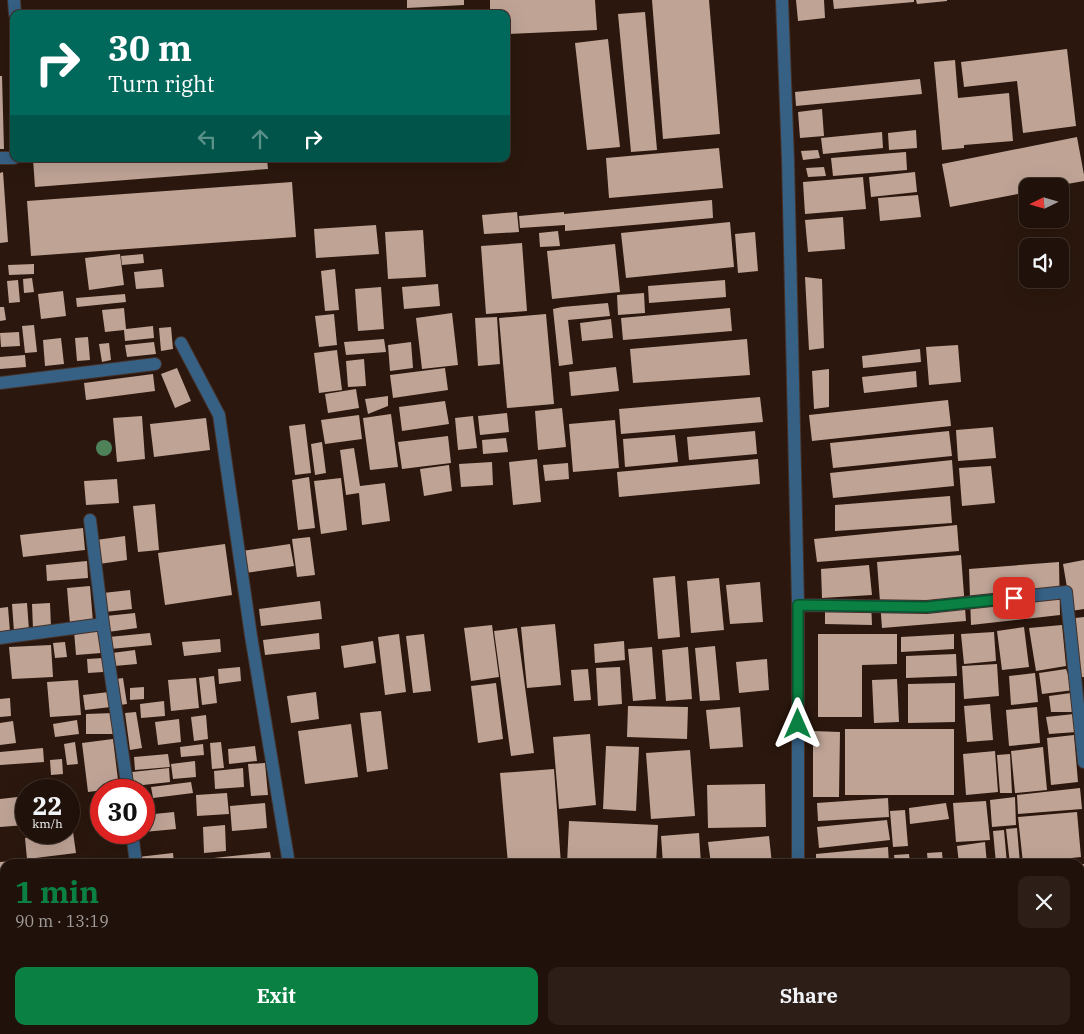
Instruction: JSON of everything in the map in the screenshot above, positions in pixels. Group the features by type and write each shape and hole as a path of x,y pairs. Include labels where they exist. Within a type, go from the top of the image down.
{"street":[{"path":"782,0 788,160 798,605 798,859"},
{"path":"181,343 219,415 251,636 288,859"},
{"path":"0,383 155,364"},
{"path":"90,520 103,624 126,779"},
{"path":"798,605 926,607 1066,592 1084,762"},
{"path":"0,638 103,624"},
{"path":"134,844 135,859"}],"building":[{"path":"407,0 464,0 464,5 407,8"},
{"path":"490,0 595,0 597,30 510,34 510,10 490,10"},
{"path":"652,0 709,0 720,134 663,139"},
{"path":"796,0 824,0 825,18 798,21"},
{"path":"833,0 914,0 914,2 834,9"},
{"path":"916,0 947,0 947,1 917,4"},
{"path":"645,12 657,150 631,152 618,14"},
{"path":"608,39 620,147 587,150 575,43"},
{"path":"1067,49 1076,126 1023,133 1017,81 964,87 961,62"},
{"path":"955,60 958,98 1009,93 1013,141 964,145 964,148 942,150 934,62"},
{"path":"0,76 2,76 4,149 0,149"},
{"path":"920,79 922,94 796,106 795,92"},
{"path":"822,109 824,136 800,138 798,112"},
{"path":"916,130 917,148 889,150 888,133"},
{"path":"882,132 883,148 823,154 821,138"},
{"path":"1077,137 1084,181 1069,184 1069,178 1019,178 1019,194 950,207 942,164"},
{"path":"719,148 723,188 609,198 606,158"},
{"path":"818,150 820,158 803,160 801,151"},
{"path":"906,152 907,170 833,176 831,158"},
{"path":"33,162 267,162 268,169 35,187"},
{"path":"824,167 826,176 808,177 806,168"},
{"path":"3,172 8,242 0,243 0,173"},
{"path":"915,172 917,192 871,197 869,177"},
{"path":"863,177 866,209 805,214 803,182"},
{"path":"292,182 296,237 31,256 27,201"},
{"path":"918,195 921,217 880,221 878,198"},
{"path":"712,200 713,218 565,231 565,225 520,228 519,216 564,212 564,214"},
{"path":"517,212 519,232 484,234 482,215"},
{"path":"843,217 845,249 808,252 805,220"},
{"path":"730,222 734,267 626,278 621,233"},
{"path":"376,225 379,254 316,258 314,229"},
{"path":"423,230 426,277 388,279 385,232"},
{"path":"558,231 560,246 540,247 539,233"},
{"path":"755,232 758,271 738,273 735,234"},
{"path":"522,243 527,311 486,314 481,246"},
{"path":"615,244 620,292 552,299 547,251"},
{"path":"120,254 124,285 89,290 85,258"},
{"path":"143,254 144,263 122,265 121,256"},
{"path":"34,264 34,274 9,275 8,265"},
{"path":"162,269 164,287 136,289 134,272"},
{"path":"335,269 339,310 325,311 321,271"},
{"path":"805,277 822,279 824,348 809,350"},
{"path":"32,278 34,292 24,293 23,279"},
{"path":"18,280 20,302 9,303 7,281"},
{"path":"725,280 726,297 649,303 648,286"},
{"path":"438,284 440,306 404,309 402,287"},
{"path":"381,287 384,329 358,331 355,289"},
{"path":"63,291 66,316 41,319 38,294"},
{"path":"644,293 645,313 618,315 617,295"},
{"path":"125,294 126,302 77,307 76,298"},
{"path":"608,303 610,316 568,320 573,364 559,366 553,309"},
{"path":"0,307 4,307 6,320 0,321"},
{"path":"124,308 126,329 153,326 154,338 125,341 124,330 105,332 102,310"},
{"path":"730,308 732,331 623,340 621,318"},
{"path":"452,313 458,365 422,369 416,318"},
{"path":"334,314 337,345 319,347 315,316"},
{"path":"546,314 554,404 507,408 499,318"},
{"path":"497,317 500,364 478,366 475,318"},
{"path":"611,319 613,338 582,341 580,323"},
{"path":"34,325 37,352 25,353 22,326"},
{"path":"171,327 173,349 161,351 159,328"},
{"path":"19,332 20,346 1,347 0,333"},
{"path":"88,337 90,360 77,361 75,338"},
{"path":"61,338 64,364 45,366 43,340"},
{"path":"384,339 386,352 346,355 344,342"},
{"path":"747,339 750,375 633,383 630,349"},
{"path":"154,342 156,354 127,357 125,345"},
{"path":"411,342 413,368 390,371 388,345"},
{"path":"109,343 111,360 102,362 99,344"},
{"path":"958,345 961,382 929,385 926,347"},
{"path":"920,349 921,362 863,368 862,356"},
{"path":"337,350 342,390 319,393 314,353"},
{"path":"25,355 26,367 0,369 0,357"},
{"path":"364,359 366,386 348,387 346,361"},
{"path":"616,367 619,391 571,396 569,372"},
{"path":"177,368 191,401 175,408 161,374"},
{"path":"445,368 448,390 393,398 390,375"},
{"path":"829,369 829,407 814,409 812,371"},
{"path":"916,371 917,387 864,393 862,377"},
{"path":"153,374 155,391 86,400 84,383"},
{"path":"356,389 359,408 328,413 325,394"},
{"path":"388,396 388,406 368,414 365,399"},
{"path":"760,397 763,422 621,434 619,409"},
{"path":"948,400 951,426 812,441 809,415"},
{"path":"445,401 449,424 402,431 399,407"},
{"path":"562,408 566,447 538,450 535,411"},
{"path":"507,413 509,432 480,435 478,416"},
{"path":"391,414 398,467 370,470 363,418"},
{"path":"359,415 362,439 325,444 321,420"},
{"path":"142,416 145,459 117,462 113,418"},
{"path":"473,416 477,448 458,450 455,418"},
{"path":"206,418 210,450 154,457 150,424"},
{"path":"615,420 619,468 573,472 569,424"},
{"path":"305,424 311,473 295,475 289,426"},
{"path":"993,427 996,458 958,461 956,430"},
{"path":"755,431 757,454 689,460 687,437"},
{"path":"949,431 952,456 833,468 830,443"},
{"path":"675,435 678,462 625,467 623,439"},
{"path":"448,436 451,463 402,469 398,442"},
{"path":"506,438 508,452 483,454 482,440"},
{"path":"322,442 326,473 315,475 311,444"},
{"path":"354,448 360,486 385,483 390,521 362,525 359,493 346,495 340,450"},
{"path":"537,459 541,502 513,505 509,462"},
{"path":"758,459 760,484 619,497 617,472"},
{"path":"952,460 954,486 833,498 830,473"},
{"path":"492,462 493,485 461,487 459,464"},
{"path":"568,463 569,479 545,481 543,465"},
{"path":"449,465 452,491 424,496 420,469"},
{"path":"991,466 995,503 962,506 959,468"},
{"path":"309,477 315,528 298,530 292,480"},
{"path":"341,478 347,530 321,534 314,481"},
{"path":"117,479 119,503 86,505 84,481"},
{"path":"950,496 952,523 835,531 835,505"},
{"path":"155,504 159,550 138,552 133,506"},
{"path":"957,525 959,551 817,562 814,539"},
{"path":"83,528 85,550 23,557 20,535"},
{"path":"125,536 127,560 99,564 96,540"},
{"path":"310,537 315,575 297,577 292,539"},
{"path":"225,544 232,595 165,605 158,553"},
{"path":"290,544 294,566 245,573 242,551"},
{"path":"961,555 966,621 882,628 877,562"},
{"path":"1084,560 1084,609 1071,611 1063,564"},
{"path":"87,561 88,578 47,581 46,565"},
{"path":"1059,562 1060,615 971,625 969,569"},
{"path":"869,565 872,595 822,598 821,569"},
{"path":"675,576 680,637 658,639 653,578"},
{"path":"719,578 724,630 691,633 687,581"},
{"path":"760,582 763,622 730,624 726,585"},
{"path":"90,586 93,622 70,624 67,588"},
{"path":"130,590 132,609 105,612 103,593"},
{"path":"825,600 871,601 872,625 825,624"},
{"path":"320,601 322,619 261,626 259,609"},
{"path":"27,603 29,630 14,632 12,604"},
{"path":"50,603 51,628 33,629 32,604"},
{"path":"8,607 10,632 0,633 0,608"},
{"path":"135,613 137,628 108,632 106,616"},
{"path":"1084,617 1084,677 1072,678 1067,619"},
{"path":"555,624 561,685 527,688 521,627"},
{"path":"492,625 499,677 471,681 464,628"},
{"path":"1062,625 1066,666 1036,671 1029,628"},
{"path":"1024,627 1029,667 1002,670 997,631"},
{"path":"99,628 101,653 76,655 74,631"},
{"path":"517,628 534,753 511,756 494,631"},
{"path":"994,632 996,661 964,664 961,634"},
{"path":"150,633 152,645 110,649 109,637"},
{"path":"319,633 320,649 265,655 263,640"},
{"path":"399,634 406,692 385,695 378,637"},
{"path":"424,634 431,691 413,693 406,636"},
{"path":"818,634 897,634 897,664 862,665 862,717 818,717"},
{"path":"954,634 954,649 901,652 901,637"},
{"path":"220,639 221,652 184,656 182,642"},
{"path":"373,641 376,663 344,668 341,646"},
{"path":"624,641 625,660 595,663 594,644"},
{"path":"65,642 67,657 55,658 53,643"},
{"path":"51,645 53,677 12,679 9,647"},
{"path":"715,646 720,700 700,701 695,648"},
{"path":"652,647 656,699 633,701 628,649"},
{"path":"688,647 692,699 666,701 662,650"},
{"path":"135,650 137,664 114,666 112,653"},
{"path":"956,654 957,676 906,678 906,656"},
{"path":"103,658 103,672 88,673 87,659"},
{"path":"767,659 769,690 739,693 736,662"},
{"path":"997,664 999,696 964,699 962,666"},
{"path":"240,667 241,681 219,684 218,669"},
{"path":"620,667 622,704 598,706 596,668"},
{"path":"588,669 591,700 574,701 571,670"},
{"path":"1066,669 1074,690 1042,694 1039,673"},
{"path":"1035,673 1038,702 1011,705 1009,676"},
{"path":"214,676 217,703 202,705 199,678"},
{"path":"123,678 127,704 120,705 116,679"},
{"path":"196,678 199,708 171,711 168,680"},
{"path":"897,679 899,722 874,723 872,680"},
{"path":"78,680 81,715 50,717 47,682"},
{"path":"496,683 503,739 478,743 471,686"},
{"path":"955,683 955,722 908,723 908,684"},
{"path":"144,687 144,699 130,700 130,688"},
{"path":"109,692 111,707 85,710 83,695"},
{"path":"316,692 319,719 291,723 287,696"},
{"path":"1071,693 1075,712 1051,712 1049,696"},
{"path":"10,698 11,716 0,717 0,699"},
{"path":"164,701 165,716 141,718 140,704"},
{"path":"990,704 993,740 967,742 964,706"},
{"path":"628,706 688,707 687,739 627,737"},
{"path":"740,707 743,747 710,749 706,710"},
{"path":"1037,707 1040,743 1009,746 1006,710"},
{"path":"381,711 388,769 367,772 360,713"},
{"path":"136,712 142,748 130,750 125,713"},
{"path":"114,713 114,734 86,734 86,714"},
{"path":"1074,714 1077,732 1049,734 1046,717"},
{"path":"206,715 208,739 194,741 191,717"},
{"path":"179,719 181,742 158,745 155,722"},
{"path":"77,720 79,734 55,737 53,724"},
{"path":"13,721 16,743 0,745 0,723"},
{"path":"351,724 358,777 305,784 298,731"},
{"path":"845,729 954,729 954,795 845,795"},
{"path":"813,731 840,732 839,797 813,797"},
{"path":"590,734 596,805 559,809 553,737"},
{"path":"1074,735 1078,782 1051,785 1047,738"},
{"path":"113,739 118,779 90,779 90,792 88,792 82,743"},
{"path":"75,742 78,764 67,765 64,744"},
{"path":"221,742 224,768 212,769 210,743"},
{"path":"203,744 204,755 181,757 180,747"},
{"path":"255,746 257,761 229,764 228,749"},
{"path":"606,746 639,747 636,811 603,809"},
{"path":"1043,747 1047,790 1015,793 1011,751"},
{"path":"43,748 44,762 0,765 0,752"},
{"path":"690,750 695,816 651,819 646,753"},
{"path":"995,751 998,792 966,795 963,754"},
{"path":"168,754 170,767 135,770 134,757"},
{"path":"1010,754 1012,793 1000,793 997,755"},
{"path":"62,759 63,774 51,775 50,760"},
{"path":"195,761 196,777 173,779 171,764"},
{"path":"265,763 268,795 251,796 248,764"},
{"path":"169,768 170,782 155,784 155,779 133,779 132,772"},
{"path":"243,768 244,787 215,789 214,771"},
{"path":"554,769 561,859 508,859 500,773"},
{"path":"191,782 193,793 155,798 155,786"},
{"path":"765,784 766,827 708,828 707,785"},
{"path":"1080,788 1082,809 1018,814 1017,795"},
{"path":"227,793 229,814 197,816 196,795"},
{"path":"15,797 15,826 0,827 0,799"},
{"path":"1015,797 1016,825 992,827 990,800"},
{"path":"888,798 889,817 818,821 817,803"},
{"path":"986,801 990,840 956,842 953,803"},
{"path":"265,803 267,828 232,831 230,806"},
{"path":"946,803 949,819 910,824 909,808"},
{"path":"905,810 908,846 893,847 890,811"},
{"path":"174,812 176,829 155,831 155,814"},
{"path":"1077,812 1081,857 1023,859 1018,817"},
{"path":"887,820 890,840 819,848 817,827"},
{"path":"569,821 658,825 656,859 567,859"},
{"path":"225,825 226,851 204,853 203,827"},
{"path":"1017,828 1020,859 1009,859 1006,829"},
{"path":"1004,830 1007,859 996,859 993,831"},
{"path":"699,833 701,859 663,859 661,836"},
{"path":"769,836 771,859 710,859 708,842"},
{"path":"985,842 987,859 958,859 957,846"},
{"path":"26,844 75,844 76,853 27,859"},
{"path":"888,847 889,859 816,859 816,854"},
{"path":"270,852 271,859 204,859"},
{"path":"942,852 943,859 928,859 927,853"},
{"path":"173,853 174,859 138,859 138,857"},
{"path":"909,854 910,859 894,859 894,855"}],"route":[{"path":"798,724 798,605 926,607 1014,598"}]}
